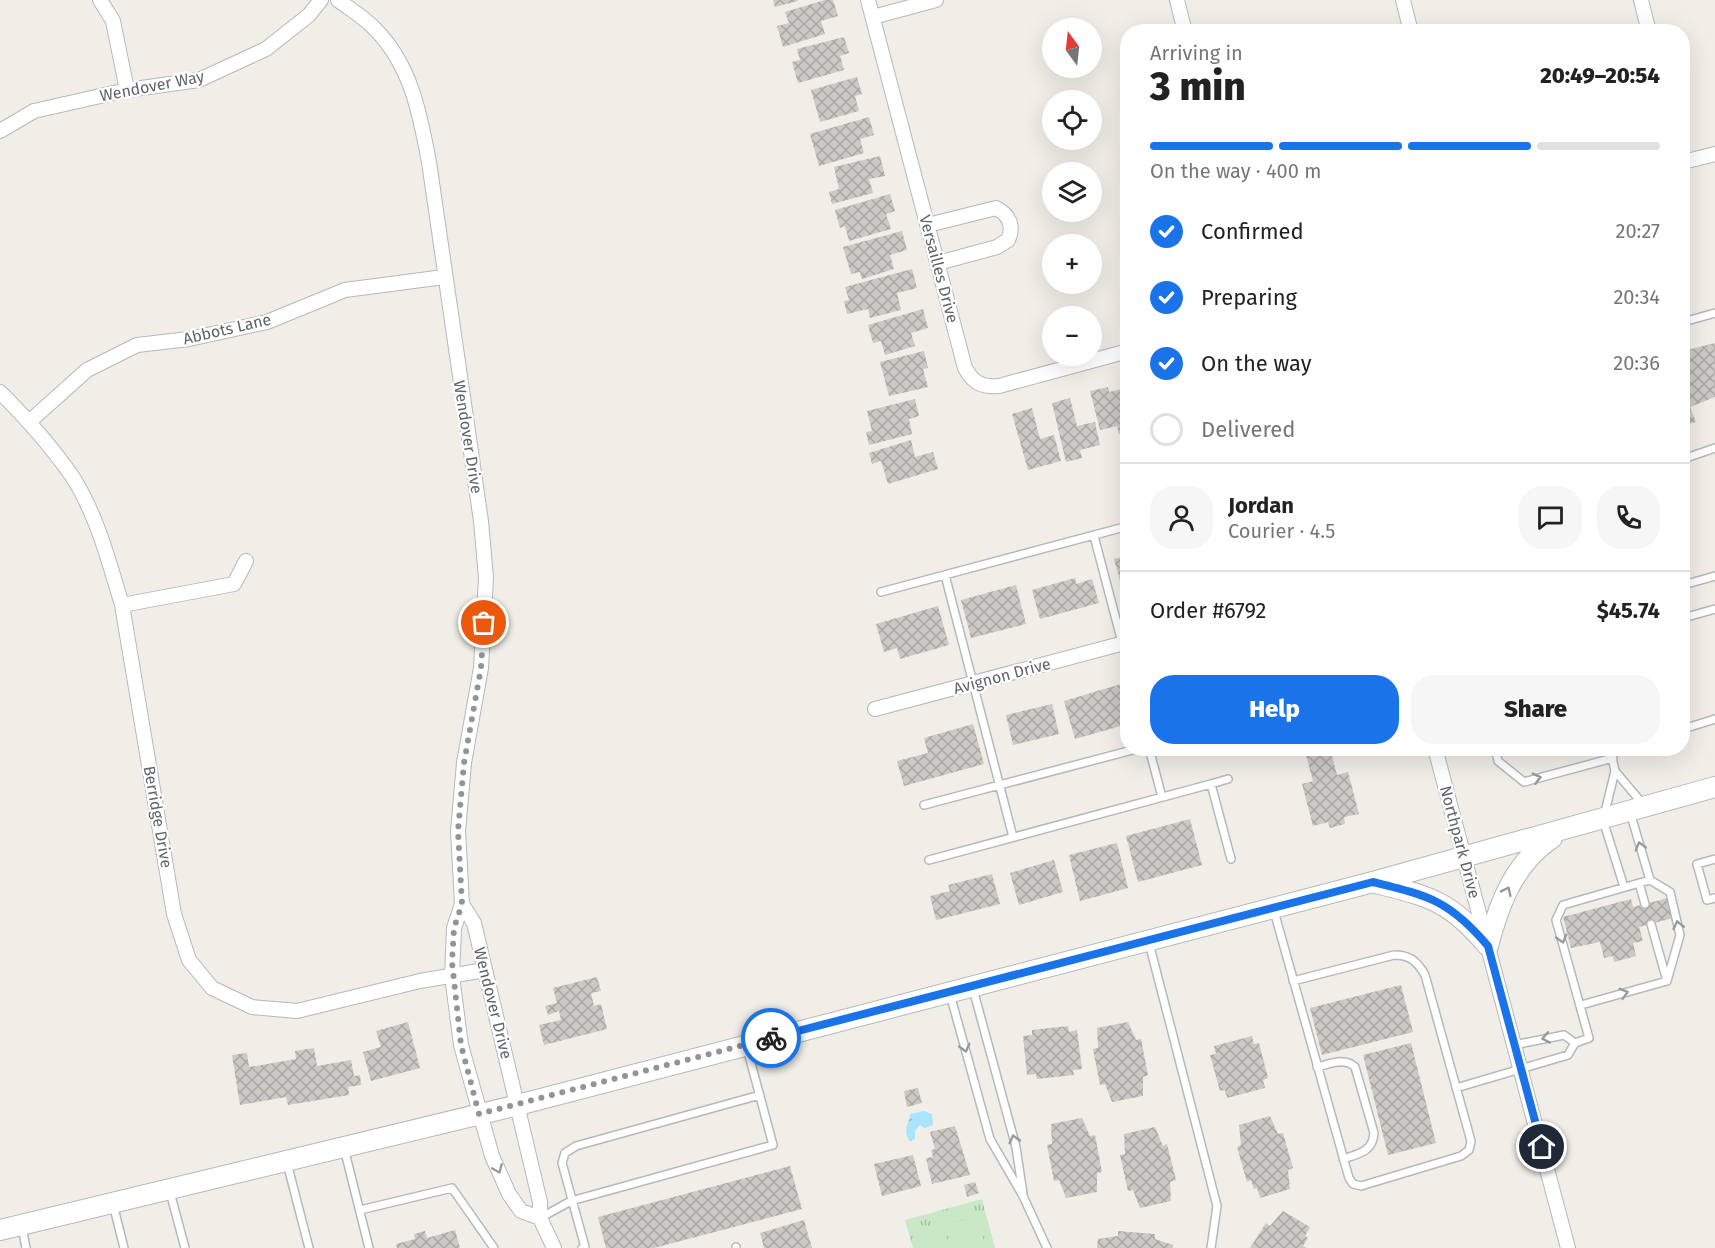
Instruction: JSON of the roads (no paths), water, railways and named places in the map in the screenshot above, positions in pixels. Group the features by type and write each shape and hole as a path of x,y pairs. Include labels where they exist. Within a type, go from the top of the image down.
{"main road":[{"path":"0,1230 518,1105 1373,882 1604,820 1715,787"},
{"path":"1488,946 1506,889 1534,852 1560,832"},
{"path":"1373,882 1430,897 1467,922 1488,946"}],"street":[{"path":"100,0 113,21 127,90"},
{"name":"Wendover Way","path":"0,131 34,111 127,90 199,80 266,50 309,15 321,0"},
{"name":"Wendover Drive","path":"338,0 375,29 402,67 419,105 481,521 486,578 481,668 464,763 458,831 462,904 454,928 452,976 461,1045 492,1156 509,1194 521,1211 540,1218 540,1202 474,923 462,904"},
{"name":"Versailles Drive","path":"868,0 965,368 979,385 999,386 1120,353"},
{"path":"873,17 936,0"},
{"path":"1177,0 1183,24"},
{"path":"1403,0 1410,24"},
{"path":"1641,0 1647,24"},
{"path":"1690,159 1715,154"},
{"path":"928,225 996,208 1008,216 1011,225 1008,240 997,247 938,263"},
{"name":"Abbots Lane","path":"29,422 87,370 137,345 189,339 267,322 345,290 444,276"},
{"name":"Berridge Drive","path":"0,392 29,422 72,477 91,512 122,605 174,914 189,960 212,988 252,1006 297,1011 484,970"},
{"path":"122,605 234,584 246,561"},
{"name":"Avignon Drive","path":"875,709 1120,644"},
{"name":"Northpark Drive","path":"1437,756 1568,1248"},
{"path":"540,1218 554,1248"}],"lane":[{"path":"1690,320 1715,313"},
{"path":"1690,457 1715,448"},
{"path":"881,592 1120,528"},
{"path":"1095,536 1120,625"},
{"path":"945,575 1013,837"},
{"path":"1690,583 1715,576"},
{"path":"1690,616 1715,609"},
{"path":"1690,727 1715,719"},
{"path":"924,804 1120,753"},
{"path":"1151,756 1162,797"},
{"path":"1498,756 1498,762 1524,782 1612,758 1615,771 1638,809 1650,880"},
{"path":"1615,771 1604,820 1624,887"},
{"path":"929,860 1228,779"},
{"path":"1211,784 1231,859"},
{"path":"1715,859 1697,864 1707,900 1715,898"},
{"path":"1456,1088 1568,1055 1575,1043 1589,1038 1556,920 1563,905 1650,880 1670,892 1680,935 1667,981"},
{"path":"1639,883 1645,904"},
{"path":"1273,908 1293,981 1348,1178 1353,1184 1361,1186 1461,1156 1469,1150 1471,1141 1425,975 1414,960 1405,955 1394,955 1293,981"},
{"path":"1651,924 1667,981"},
{"path":"1149,940 1215,1194 1217,1206 1211,1248"},
{"path":"1581,1005 1667,981"},
{"path":"972,986 1016,1147 1023,1196"},
{"path":"949,991 990,1139 1023,1196 1047,1248"},
{"path":"1514,1045 1564,1035 1575,1043"},
{"path":"540,1218 571,1201 772,1145 747,1045"},
{"path":"1317,1067 1341,1061 1355,1067 1374,1133 1373,1140 1366,1150 1343,1159"},
{"path":"582,1248 585,1247 562,1163 565,1153 576,1146 760,1095"},
{"path":"344,1148 369,1248"},
{"path":"287,1161 309,1248"},
{"path":"360,1210 452,1188 494,1248"},
{"path":"169,1189 185,1248"},
{"path":"113,1203 124,1248"},
{"path":"21,1225 26,1248"}],"water":[{"path":"924,1111 932,1114 933,1125 925,1128 920,1125 915,1131 915,1139 910,1141 906,1131 910,1114"}]}
